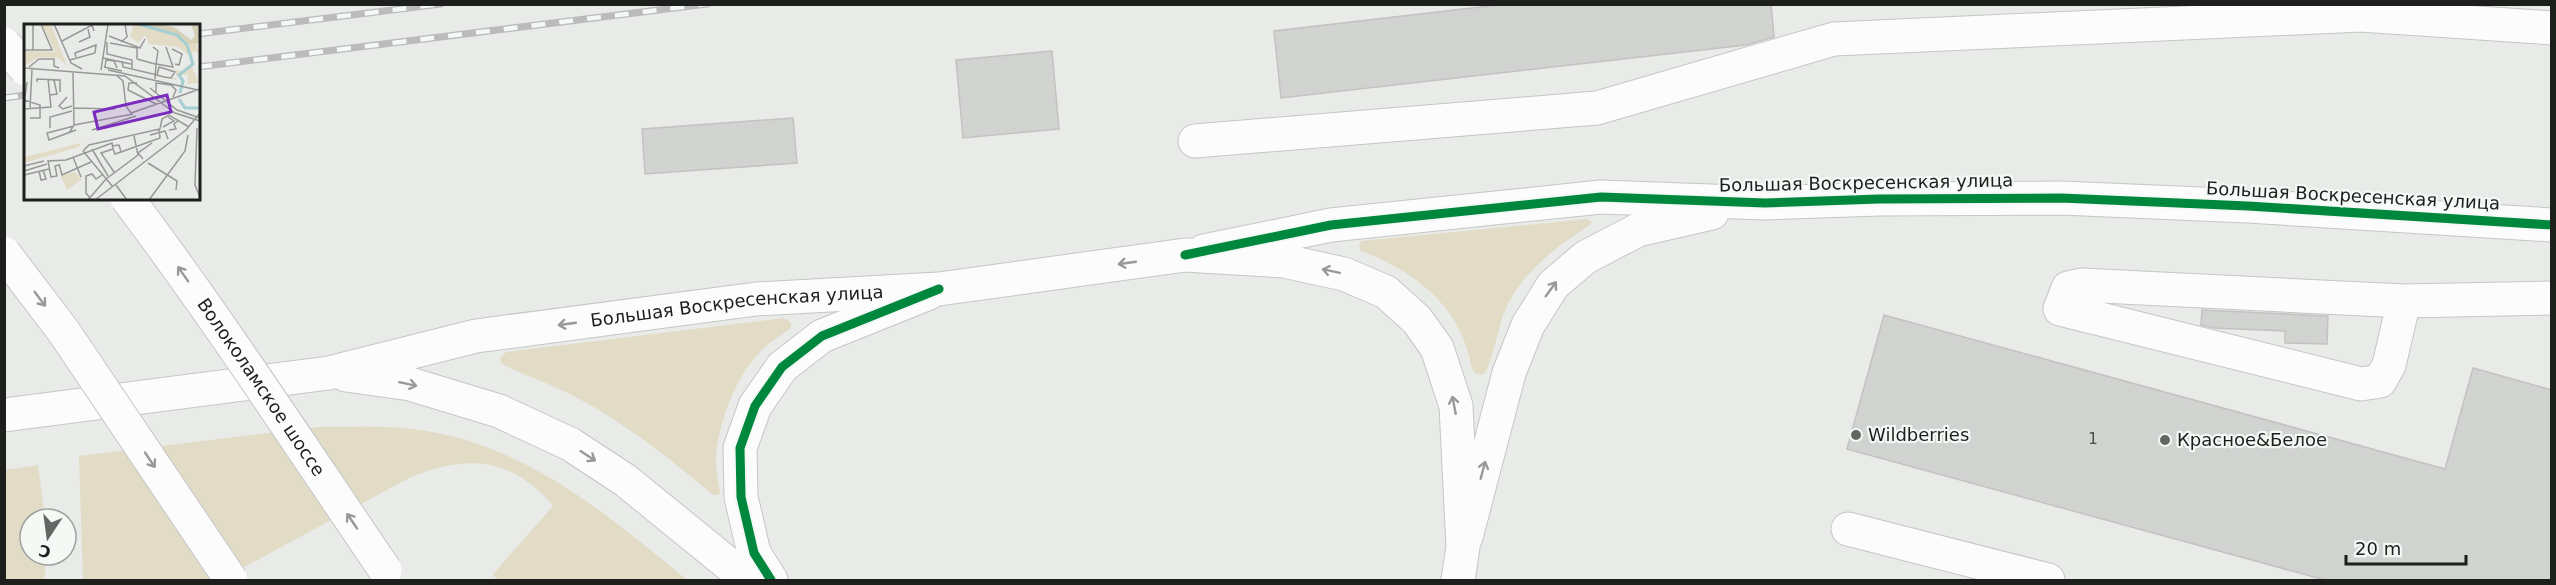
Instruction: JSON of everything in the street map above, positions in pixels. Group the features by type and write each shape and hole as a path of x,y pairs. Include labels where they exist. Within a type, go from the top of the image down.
{"main road":[{"path":"1195,141 1597,108 1834,39 2361,15 2552,28"},
{"path":"4,44 24,67"},
{"name":"Большая Воскресенская улица","path":"4,415 329,373 476,336 756,299 939,289 1185,255 1331,225 1601,197 1765,203 1879,199 2061,198 2248,206 2552,225"},
{"name":"Волоколамское шоссе","path":"128,200 244,363 388,575"},
{"path":"1458,580 1463,547 1509,374 1528,325 1553,285 1586,257 1638,230 1689,217 1765,203"},
{"path":"4,253 64,332 231,580"},
{"path":"1185,255 1284,261 1344,274 1386,292 1417,320 1437,348 1455,406 1463,547"},
{"path":"2404,301 2389,365 2380,381 2361,384 2060,309 2068,288 2081,285 2404,301 2552,298"},
{"path":"771,580 754,553 741,497 740,448 755,406 782,367 822,336 939,289"},
{"path":"329,373 410,384 500,411 570,444 625,480 748,580"},
{"path":"1848,529 2048,580"}],"shaded area":[{"path":"1587,219 1592,222 1590,225 1564,242 1540,262 1519,285 1504,313 1484,374 1477,374 1473,370 1460,331 1437,298 1414,278 1375,256 1361,251 1359,246 1361,241"},
{"path":"784,318 791,323 791,328 768,344 753,360 737,385 725,413 716,455 719,495 713,495 658,450 599,410 557,388 502,364 500,358 506,352"},
{"path":"319,427 408,428 459,438 495,450 530,467 595,507 687,580 497,580 493,574 553,506 537,490 505,469 488,464 470,463 451,465 411,477 220,580 83,580 79,456"},
{"path":"38,465 43,507 18,507 18,567 46,567 44,580 5,580 5,470"}],"building":[{"path":"1506,4 1771,4 1774,37 1746,45 1281,98 1274,31"},
{"path":"1052,51 1059,129 963,138 956,60"},
{"path":"793,118 797,163 645,174 642,129"},
{"path":"2202,310 2328,316 2327,344 2285,343 2285,331 2214,328 2201,325"},
{"path":"1884,315 2445,469 2473,368 2552,390 2552,580 2325,580 1847,449"}],"railway":[{"path":"200,34 441,4"},
{"path":"200,67 707,4"},
{"path":"4,53 24,51"},
{"path":"4,98 24,95"}],"cycle path":[{"path":"1185,255 1331,225 1601,197 1765,203 1879,199 2061,198 2248,206 2552,225"},
{"path":"771,580 754,553 741,497 740,448 755,406 782,367 822,336 939,289"}],"place":[{"name":"Wildberries","path":"1856,435"},
{"name":"Красное&Белое","path":"2165,440"}]}
